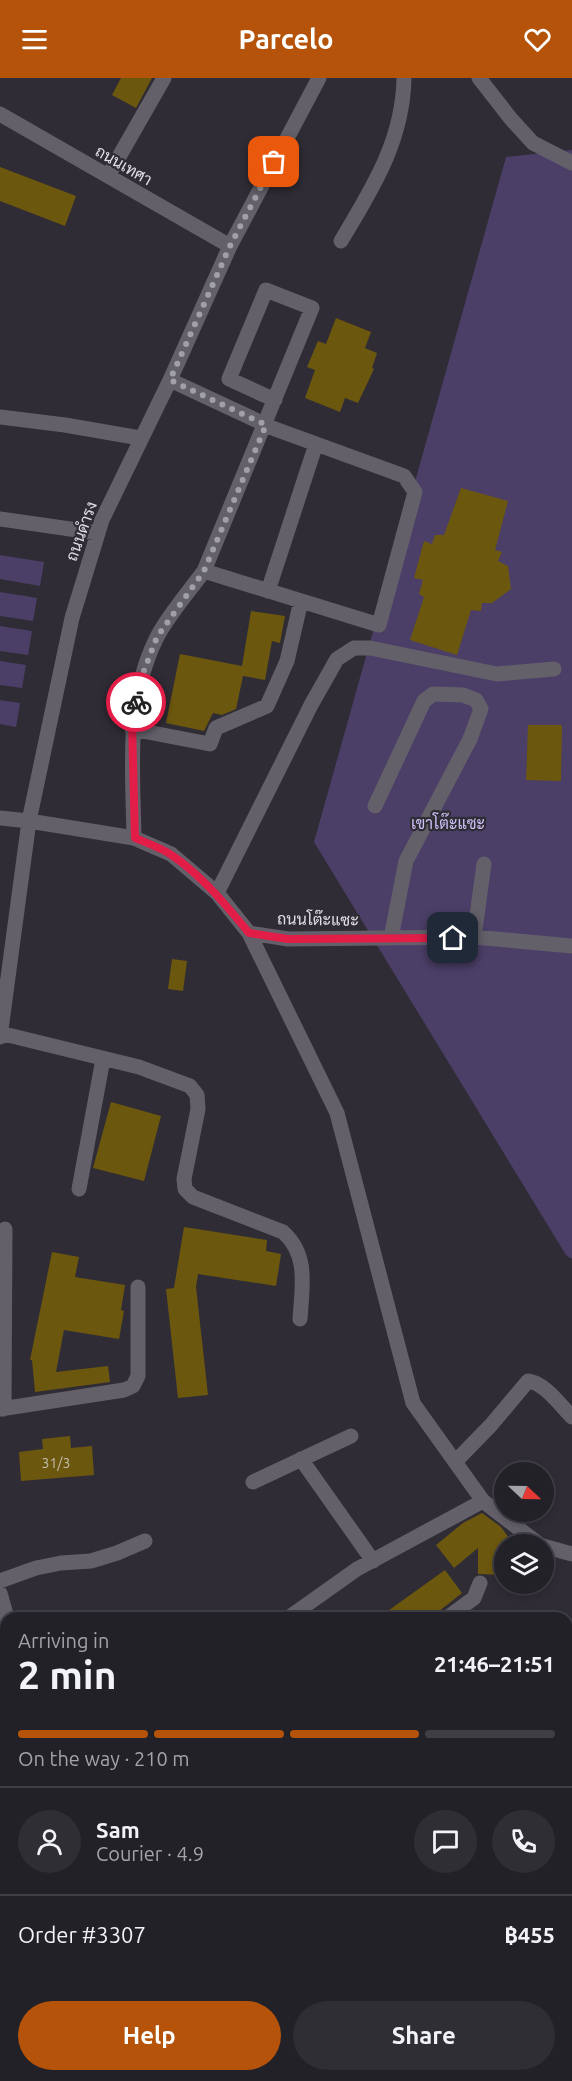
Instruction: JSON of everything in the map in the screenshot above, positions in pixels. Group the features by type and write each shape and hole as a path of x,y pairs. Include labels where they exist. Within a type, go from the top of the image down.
{"street":[{"path":"108,176 164,78"},
{"name":"ถนนดำรง","path":"0,1034 29,821 72,618 102,520 170,380 230,246 319,78"},
{"path":"341,241 380,176 388,156 397,129 404,78"},
{"path":"479,78 533,143 572,163"},
{"name":"ถนนเทศา","path":"0,114 230,246"},
{"path":"135,838 132,729 140,681 157,637 204,571 266,425 312,308 266,290 229,379 274,400"},
{"path":"170,380 266,425 404,476 415,492 379,625 204,571"},
{"path":"0,417 140,438"},
{"path":"268,591 316,444"},
{"path":"0,519 98,533"},
{"path":"132,729 210,744 216,728 267,706 287,661 301,601"},
{"path":"217,893 311,705 337,659 354,648 370,648 497,674 554,669"},
{"path":"375,806 424,701 433,694 462,695 476,700 481,709 470,739 406,861 391,938"},
{"path":"0,818 135,838 171,854 217,893 249,933 337,1113 413,1402 483,1501 527,1534"},
{"path":"474,937 484,864"},
{"name":"ถนนโต๊ะแซะ","path":"249,933 288,939 474,937 572,946"},
{"path":"0,1034 139,1067 190,1086 197,1095 198,1109 184,1179 185,1189 193,1197 282,1232 292,1241 298,1252 302,1275 300,1319"},
{"path":"79,1189 103,1059"},
{"path":"5,1229 2,1409 124,1390 133,1386 138,1376 138,1287"},
{"path":"455,1462 491,1425 528,1381 535,1382 544,1389 572,1417"},
{"path":"253,1482 351,1436"},
{"path":"301,1459 373,1561"},
{"path":"296,1612 357,1569 483,1501"},
{"path":"0,1581 36,1568 61,1563 91,1561 145,1541"},
{"path":"554,1549 572,1554"},
{"path":"455,1612 474,1598 480,1583"},
{"path":"0,1593 5,1612"}],"green space":[{"name":"เขาโต๊ะแซะ","path":"572,150 572,1259 566,1255 314,842 506,157"},
{"path":"0,555 44,562 40,586 0,579"},
{"path":"0,592 37,598 33,621 0,616"},
{"path":"0,626 32,631 28,655 0,651"},
{"path":"0,661 26,665 22,688 0,685"},
{"path":"0,700 20,703 16,727 0,724"}],"building":[{"path":"121,78 152,78 136,108 112,95"},
{"path":"0,167 76,196 65,226 0,201"},
{"path":"336,318 371,332 365,348 377,353 372,368 374,369 358,403 345,398 340,412 305,398 315,370 307,367 318,341 326,344"},
{"path":"461,488 508,501 495,550 502,552 498,561 508,566 511,589 492,603 482,603 481,611 471,610 457,655 410,640 424,597 419,594 423,580 414,578 424,541 432,544 435,535 444,535"},
{"path":"251,611 285,616 280,643 272,641 265,680 243,676 236,709 222,715 213,713 204,731 166,723 180,654 242,666"},
{"path":"528,725 562,725 561,781 526,780"},
{"path":"172,959 187,961 183,991 168,989"},
{"path":"111,1102 161,1116 144,1181 93,1168"},
{"path":"184,1227 267,1240 266,1251 281,1254 276,1286 198,1274 196,1287 208,1395 178,1398 166,1289 174,1288"},
{"path":"52,1252 79,1257 75,1277 125,1285 121,1310 124,1311 119,1339 64,1330 56,1372 108,1366 110,1382 35,1392 32,1360 30,1360"},
{"path":"70,1436 71,1448 92,1446 94,1475 21,1481 19,1452 43,1449 42,1439"},
{"path":"482,1513 501,1527 506,1534 494,1534 494,1575 478,1574 478,1548 454,1568 436,1545 463,1523"},
{"path":"445,1570 462,1593 438,1612 386,1612"}],"way so far":[{"path":"136,702 140,681 157,637 204,571 266,425 170,380 230,246 274,162"}],"route":[{"path":"136,702 132,724 135,838 171,854 192,871 217,893 249,933 288,939 453,938"}]}
